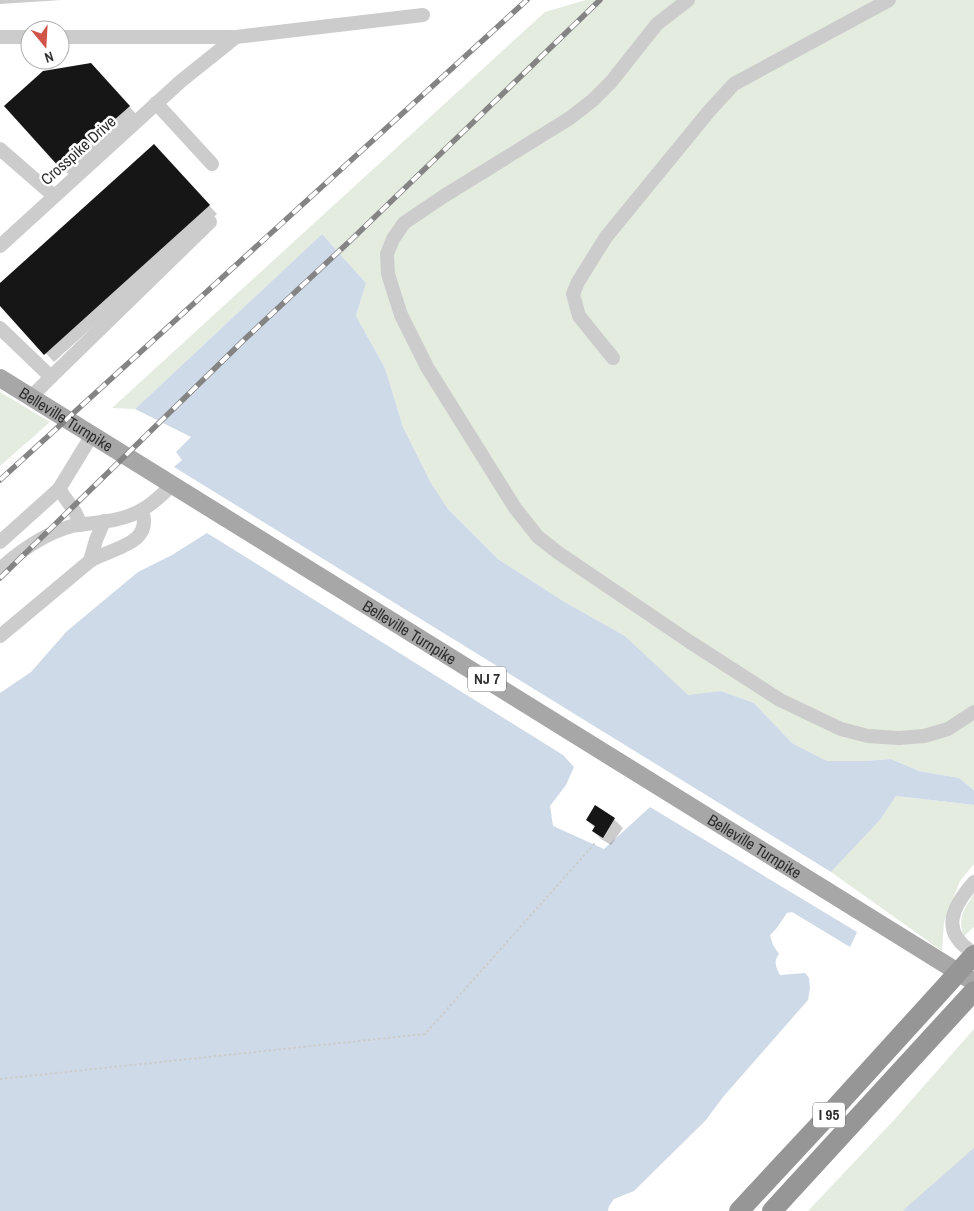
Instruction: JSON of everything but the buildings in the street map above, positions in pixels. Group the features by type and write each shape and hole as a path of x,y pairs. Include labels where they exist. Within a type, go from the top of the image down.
{"highway":[{"name":"I 95","path":"739,1211 974,954"},
{"name":"I 95","path":"772,1211 974,991"}],"main road":[{"name":"Belleville Turnpike","path":"0,378 974,982"}],"street":[{"path":"688,0 657,24 611,82 593,100 570,118 404,223 393,239 387,254 388,274 401,316 427,367 515,508 538,537 560,554 780,700 841,730 868,736 899,738 924,736 948,729 974,712"},
{"path":"613,358 579,316 574,294 578,282 606,237 710,110 734,84 889,0"},
{"path":"70,37 236,36 423,15"},
{"name":"Crosspike Drive","path":"0,246 156,103 236,36"},
{"path":"0,37 20,37"},
{"path":"156,103 212,164"},
{"path":"0,149 54,196"},
{"path":"31,397 210,222"},
{"path":"0,328 52,377"},
{"path":"0,542 59,489 92,435"},
{"path":"0,569 12,558 46,536 71,526 118,520 142,511 154,503 172,485"},
{"path":"59,489 81,525"},
{"path":"0,636 90,561 101,554 135,540 143,530 145,519 142,511"},
{"path":"90,561 104,522"},
{"path":"974,882 958,903 952,924 957,939 974,954"}],"path":[{"path":"0,1079 426,1034 596,842"}],"shaded area":[{"path":"586,0 974,0 974,790 959,778 919,771 891,759 827,761 792,743 754,703 721,691 688,696 625,636 563,601 498,559 448,509 431,483 403,427 385,368 356,316 366,283 322,234 135,409 112,408 545,12"},
{"path":"0,392 50,422 0,466"},
{"path":"896,796 974,805 974,864 960,881 944,922 942,951 831,872 880,820"},
{"path":"974,894 974,927 964,936 961,919 967,904"},
{"path":"974,1029 974,1211 808,1211 894,1120"}],"water":[{"path":"322,234 366,283 356,316 385,368 403,427 431,483 448,509 498,559 563,601 625,636 688,695 721,691 754,703 792,743 827,761 891,759 919,771 959,778 974,790 974,805 896,796 880,820 831,872 174,467 182,460 176,452 191,437 135,409"},
{"path":"207,533 563,755 574,767 566,785 550,806 553,826 604,849 650,807 857,932 850,947 792,912 787,913 770,935 773,945 779,954 776,959 776,967 780,975 805,973 809,978 808,1000 723,1097 706,1120 634,1191 614,1199 608,1211 0,1211 0,693 31,672 67,631 138,572 172,555"},
{"path":"974,1148 974,1211 903,1211 908,1206"}],"railway":[{"path":"0,480 527,0"},
{"path":"0,578 246,338 351,240 600,0"}]}
